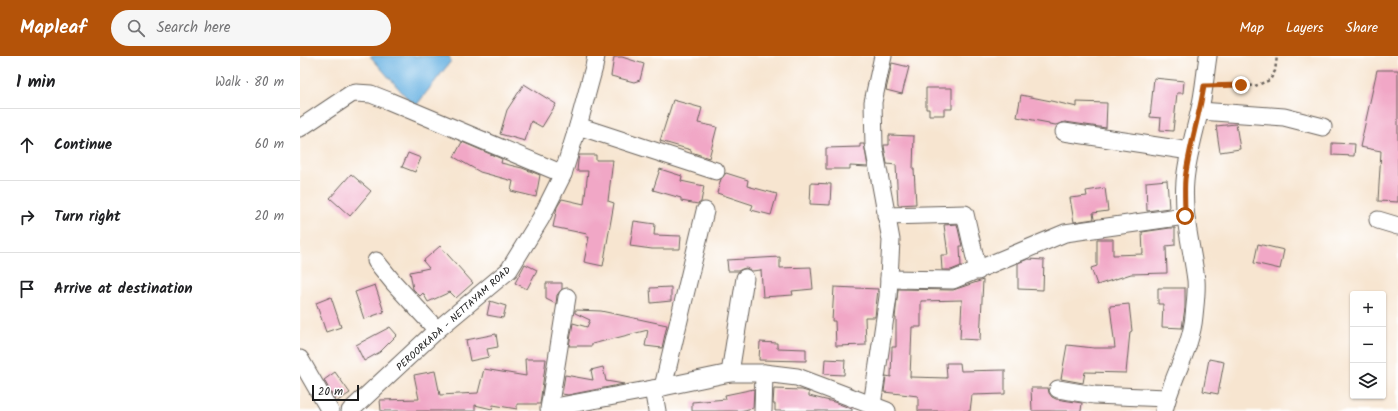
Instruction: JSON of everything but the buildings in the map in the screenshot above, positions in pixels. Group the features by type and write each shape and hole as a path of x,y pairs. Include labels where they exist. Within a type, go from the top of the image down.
{"street":[{"name":"PEROORKADA - NETTAYAM ROAD","path":"350,411 437,330 509,270 541,218 563,174 578,126 596,56"},
{"path":"872,405 888,297 889,278 890,240 874,146 873,102 883,56"},
{"path":"1058,389 1166,405 1190,339 1194,317 1196,281 1185,216 1185,181 1190,151 1200,111 1208,56"},
{"path":"300,128 351,94 371,94 563,174"},
{"path":"1200,111 1284,117 1323,127"},
{"path":"578,126 716,171"},
{"path":"1064,132 1190,151"},
{"path":"656,411 658,388 705,211"},
{"path":"886,216 965,214 978,271"},
{"path":"889,278 953,280 978,271 1065,233 1185,216"},
{"path":"1378,220 1398,226"},
{"path":"376,261 437,330"},
{"path":"730,373 745,278"},
{"path":"567,297 549,409 730,373 764,373 797,377 888,411"},
{"path":"300,359 330,411"},
{"path":"763,411 764,373"}],"path":[{"path":"1204,86 1255,86 1270,80 1275,71 1277,56"}],"water":[{"path":"370,56 449,56 451,61 415,107"}],"route":[{"path":"1185,216 1185,181 1204,86 1241,85"}]}
